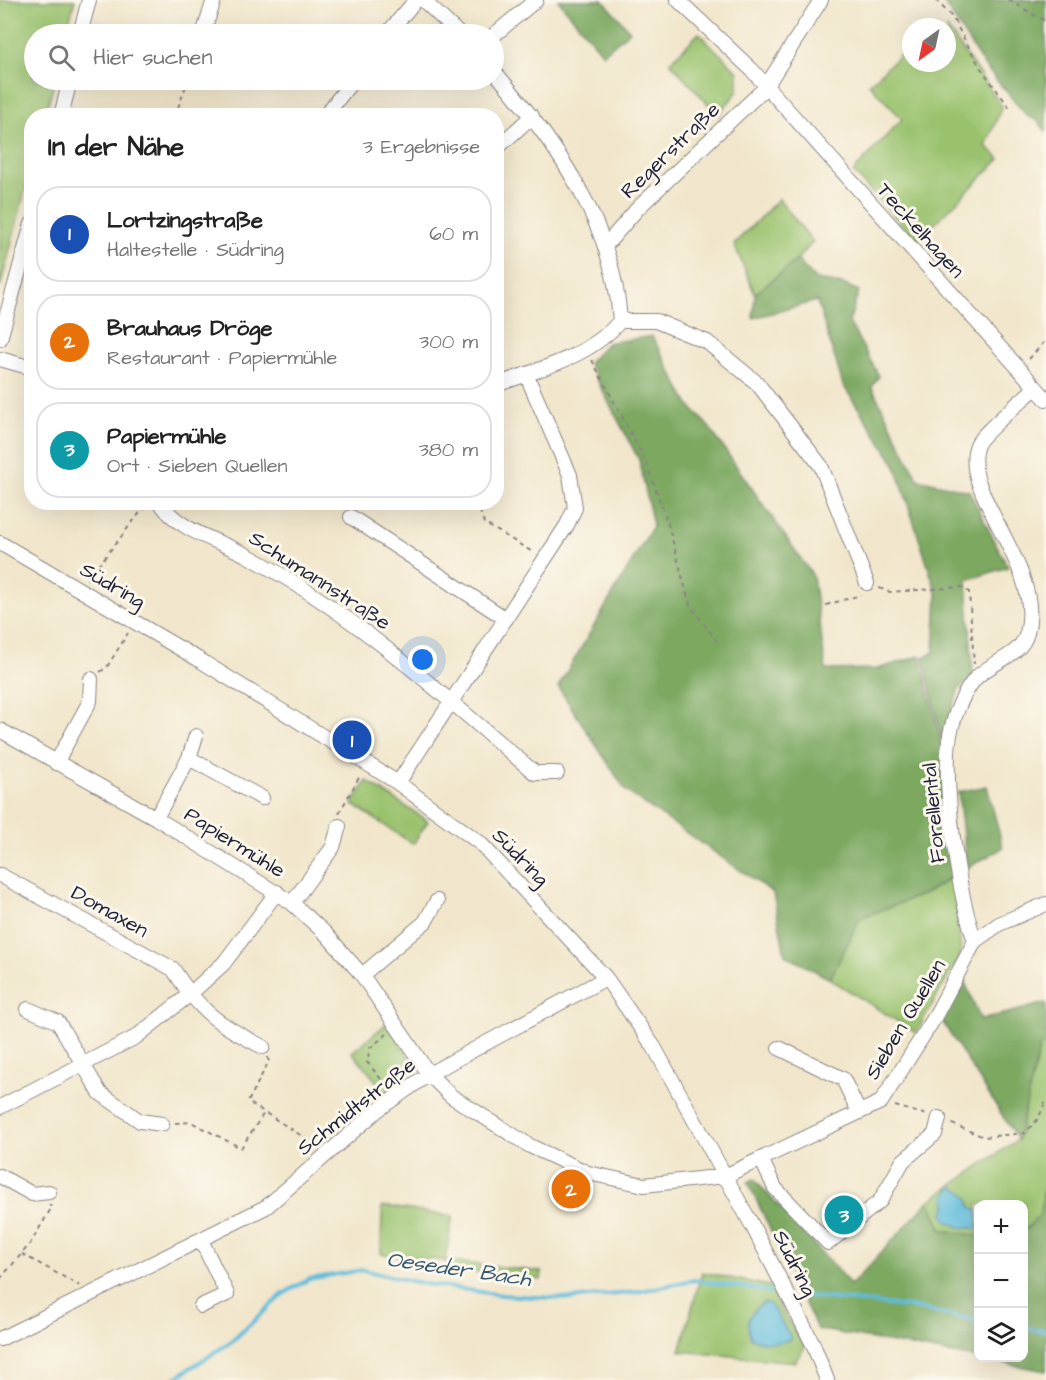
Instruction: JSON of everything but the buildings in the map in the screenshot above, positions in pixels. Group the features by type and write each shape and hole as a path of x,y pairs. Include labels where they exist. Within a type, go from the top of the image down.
{"street":[{"path":"83,24 89,0"},
{"path":"206,24 214,0"},
{"path":"396,24 416,0"},
{"path":"423,0 448,24"},
{"path":"504,27 536,0"},
{"name":"Teckelhagen","path":"678,0 751,69 765,88 1046,399"},
{"name":"Regerstraße","path":"606,245 638,208 765,88 821,0"},
{"path":"504,83 532,116 574,178 606,245 618,297 620,321 606,338 586,349 504,382"},
{"path":"63,108 68,90"},
{"path":"332,108 346,90"},
{"path":"504,142 532,116"},
{"path":"0,339 24,253"},
{"path":"620,321 656,321 707,342 757,383 821,466 867,583"},
{"path":"0,359 24,366"},
{"path":"398,783 544,560 575,508 570,475 526,374"},
{"name":"Forellental","path":"975,941 968,922 949,787 948,750 952,724 975,679 1020,647 1027,634 1029,619 1027,594 1019,564 980,489 973,467 977,443 1035,388"},
{"name":"Schumannstraße","path":"166,510 177,522 249,556 343,614 404,660 451,703 535,773 557,773"},
{"path":"351,517 506,619"},
{"name":"Südring","path":"0,543 135,622 398,783 480,843 606,978 654,1047 813,1344 827,1380"},
{"path":"56,763 90,702 91,679"},
{"name":"Papiermühle","path":"0,730 156,818 292,903 326,934 362,975 429,1074 451,1096 530,1146 588,1173 644,1185 725,1176"},
{"name":"Papiermühle","path":"156,818 189,758 196,736"},
{"path":"189,758 262,798"},
{"name":"Papiermühle","path":"292,903 333,848 339,826"},
{"name":"Domaxen","path":"0,875 173,969 189,995 219,1025 263,1047"},
{"path":"0,1107 135,1037 189,995 224,963 277,892"},
{"path":"362,975 425,922 437,901"},
{"name":"Sieben Quellen","path":"725,1176 762,1161 858,1110 880,1102 933,1020 975,941 999,924 1046,904"},
{"name":"Schmidtstraße","path":"0,1340 266,1207 379,1109 429,1074 606,978"},
{"path":"28,1009 57,1022 99,1093 140,1121 162,1124"},
{"path":"779,1048 843,1078 858,1110"},
{"path":"762,1161 775,1188 828,1243 880,1202 903,1161 935,1134 939,1118"},
{"path":"0,1176 32,1194 49,1192"},
{"path":"201,1240 227,1294 201,1306"}],"path":[{"path":"936,0 952,17 980,67 1012,111"},
{"path":"1009,0 1046,22"},
{"path":"178,108 184,90"},
{"path":"1019,370 1046,340"},
{"path":"586,349 646,462 668,524 690,605 718,644"},
{"path":"80,590 142,510"},
{"path":"480,510 484,523 544,560"},
{"path":"826,605 860,596 867,583 890,592 962,587 969,592 975,679"},
{"path":"91,679 107,667 135,622"},
{"path":"339,826 339,808 367,764"},
{"path":"376,1043 370,1048 367,1062 381,1080"},
{"path":"263,1047 269,1060 248,1102 310,1141"},
{"path":"880,1102 939,1118 984,1137 1025,1133 1038,1119 1046,1101"},
{"path":"162,1124 191,1122 241,1148 264,1113"},
{"path":"0,1279 22,1254 52,1207 32,1194"},
{"path":"22,1254 72,1281"}],"green space":[{"path":"0,0 75,0 69,24 24,24 24,90 52,90 47,108 24,108 24,195 0,288"},
{"path":"558,0 603,0 630,31 603,54"},
{"path":"942,0 1046,0 1046,131 1038,121 1027,116 983,64 956,22 956,18 954,18"},
{"path":"699,33 738,72 738,91 718,115 670,62"},
{"path":"956,41 1002,106 986,146 1000,159 917,241 853,172 902,119 869,84 902,53 902,72 956,72"},
{"path":"779,199 813,242 797,260 755,294 734,244"},
{"path":"797,260 816,280 843,284 859,291 849,322 879,376 872,387 918,479 969,491 1008,567 967,580 973,677 959,689 942,738 923,657 934,652 937,594 895,464 843,385 817,301 753,318 755,294"},
{"path":"652,336 689,405 709,427 813,576 826,670 877,669 920,656 943,751 954,876 924,894 860,918 830,979 785,955 773,893 626,791 558,687 653,526 639,460 588,363 607,343"},
{"path":"367,781 428,821 413,844 352,804"},
{"path":"987,786 1003,848 967,868 958,792"},
{"path":"954,876 961,954 916,1033 830,979 860,918 924,894"},
{"path":"964,980 981,1020 1046,1003 1046,1046 1040,1045 1018,1140 940,1018"},
{"path":"386,1024 410,1060 406,1074 386,1093 352,1052"},
{"path":"1040,1045 1046,1046 1046,1168 1041,1214 1028,1227 1028,1200 974,1200 974,1235 942,1230 929,1201 1017,1140"},
{"path":"1046,1168 1046,1371 997,1362 1028,1362 1028,1227 1041,1214"},
{"path":"754,1179 851,1285 929,1201 942,1230 974,1235 974,1358 817,1329 748,1182"},
{"path":"382,1206 453,1216 445,1261 381,1254"},
{"path":"447,1261 542,1272 541,1280 446,1268"},
{"path":"702,1272 774,1287 776,1301 805,1347 795,1362 680,1351"}],"water":[{"path":"953,1186 967,1196 971,1207 974,1208 974,1229 959,1227 947,1221 943,1214 947,1205 945,1196"},
{"path":"765,1302 771,1305 792,1339 772,1343 751,1338 748,1327 750,1317"}],"waterway":[{"name":"Oeseder Bach","path":"172,1380 232,1341 283,1294 309,1279 363,1270 425,1284 503,1295 570,1299 636,1292 694,1280 772,1292"},
{"name":"Oeseder Bach","path":"798,1295 911,1307 974,1320"},
{"name":"Oeseder Bach","path":"1028,1329 1046,1331"}],"place":[{"name":"Lortzingstraße","path":"352,740"},
{"name":"Brauhaus Dröge","path":"571,1189"},
{"name":"Papiermühle","path":"844,1215"}]}
